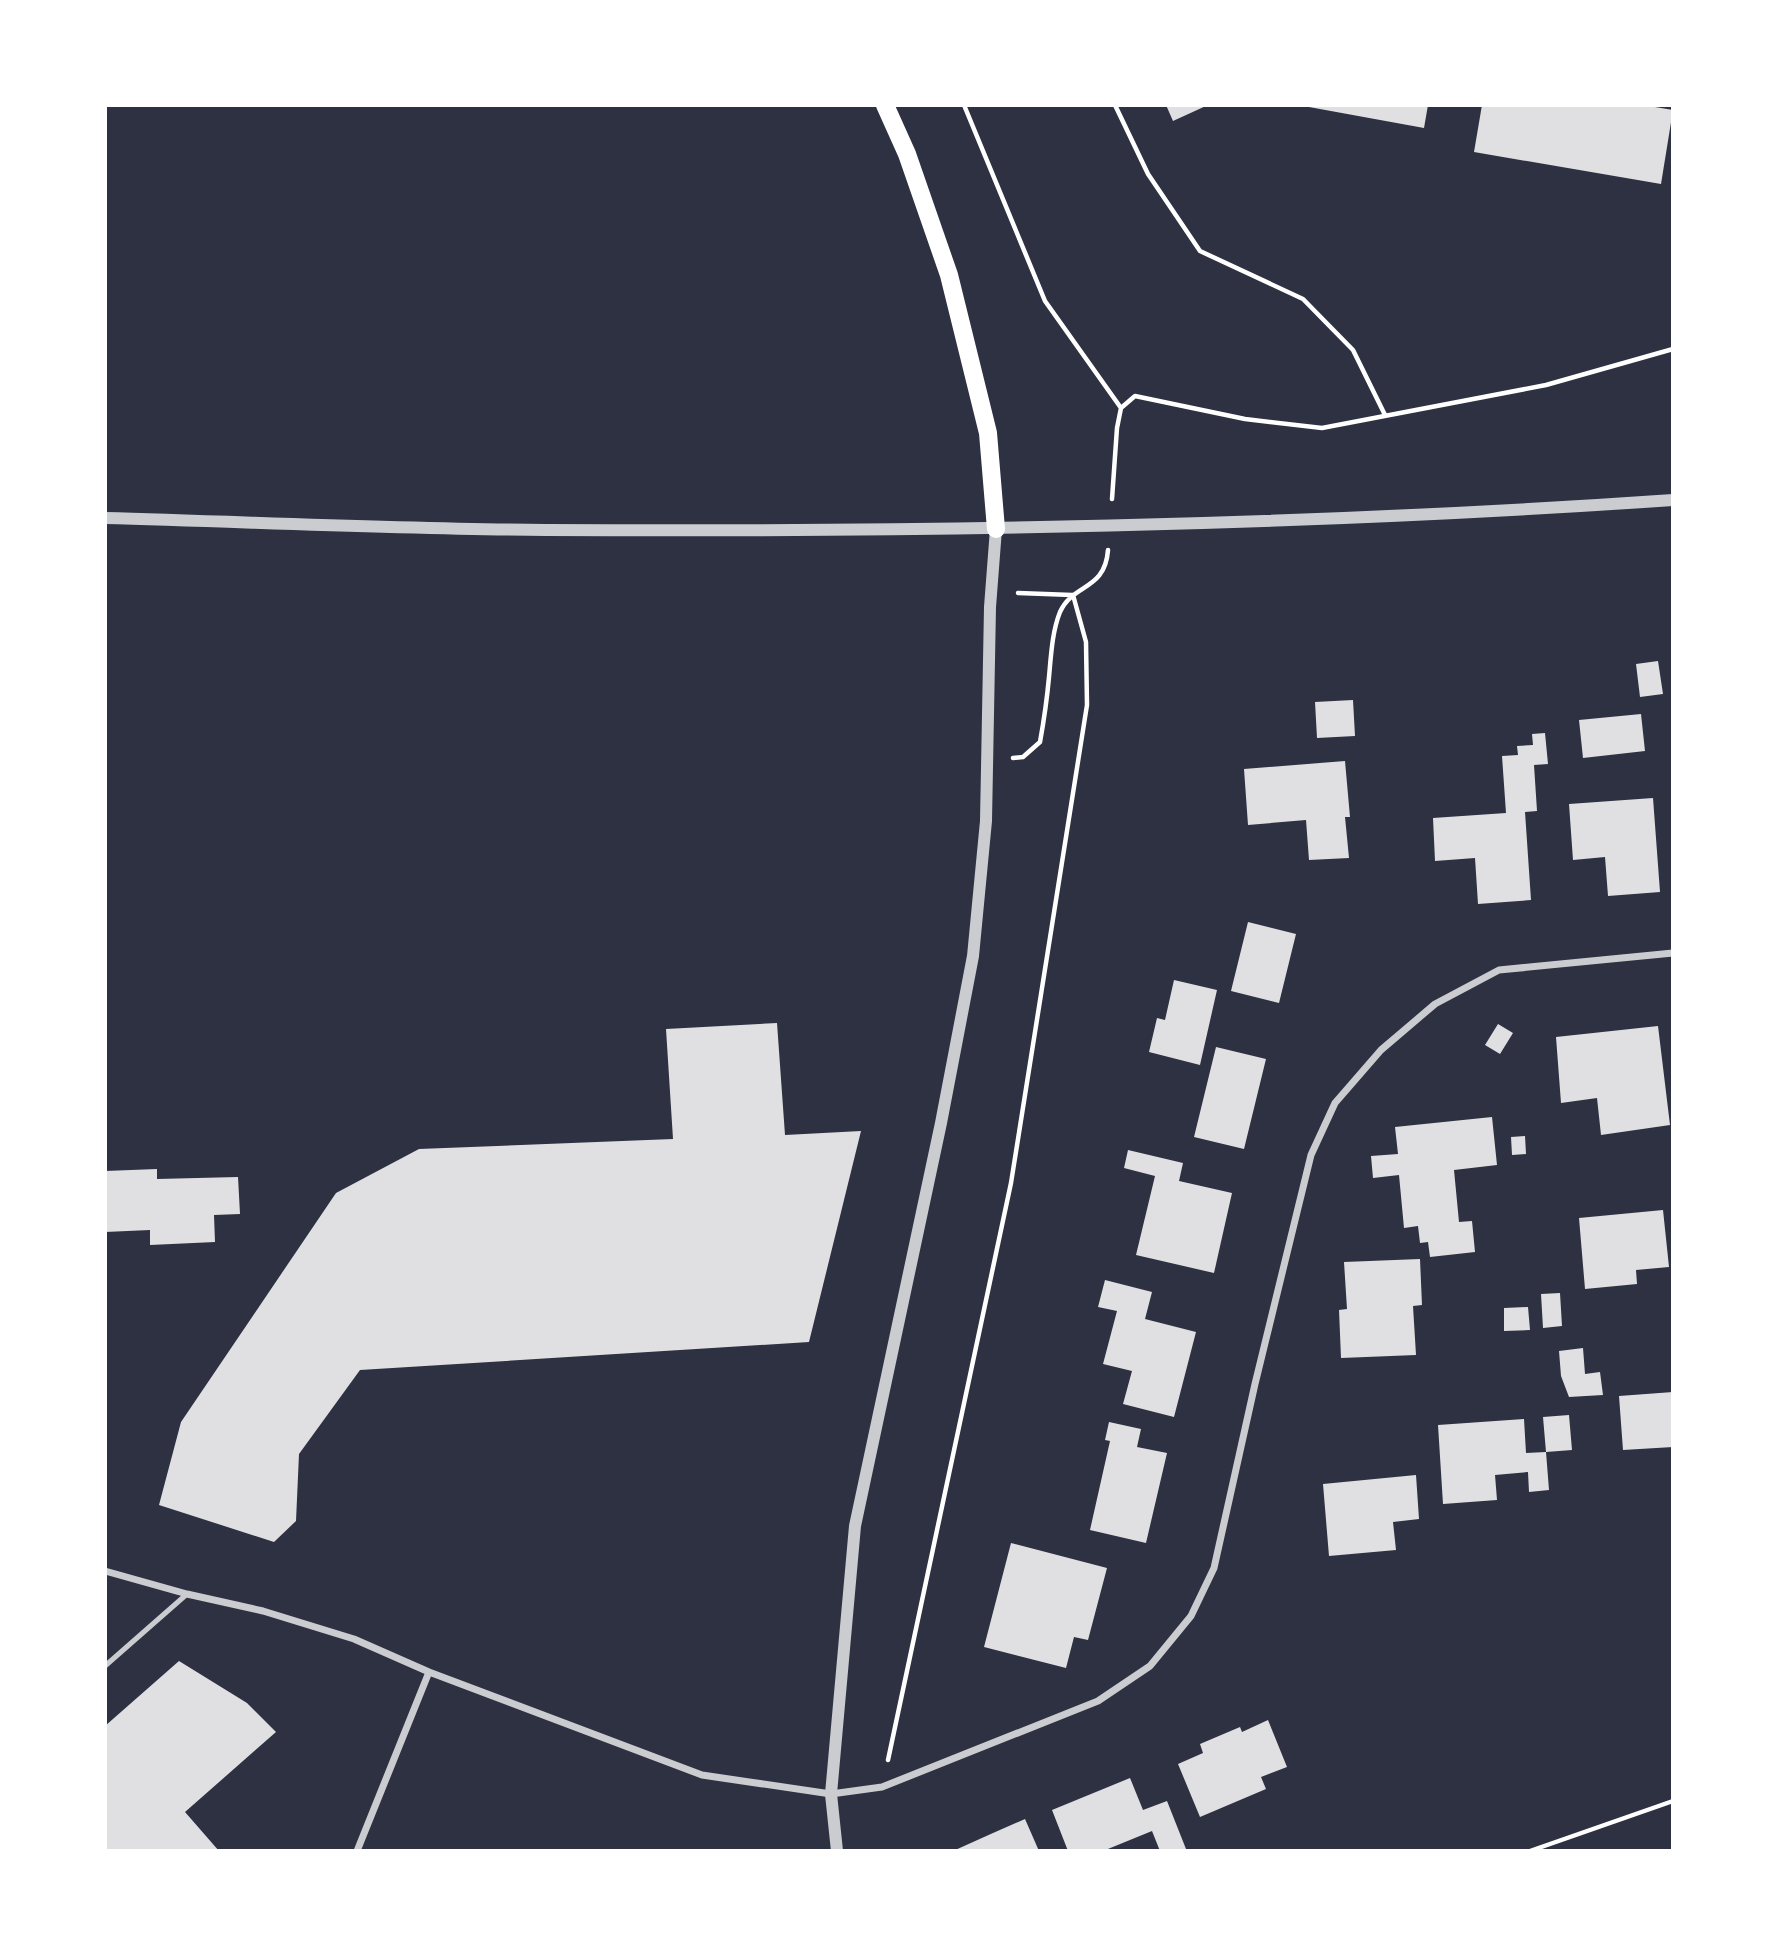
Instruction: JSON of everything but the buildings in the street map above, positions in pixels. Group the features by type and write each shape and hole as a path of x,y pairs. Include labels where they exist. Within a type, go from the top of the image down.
{"main road":[{"path":"885,105 907,154 949,275 988,433 996,529"}],"street":[{"path":"105,519 543,530 996,529 1298,520 1673,500"},
{"path":"837,1851 831,1794 855,1526 941,1123 973,956 986,821 991,592 996,529"},
{"path":"105,1571 187,1594 264,1611 355,1639 429,1672 702,1775 831,1794 882,1787 1098,1701 1150,1666 1191,1616 1214,1567 1311,1155 1335,1104 1381,1050 1435,1004 1499,970 1673,953"},
{"path":"357,1851 429,1672"}],"lane":[{"path":"105,1666 187,1594"}],"path":[{"path":"964,105 1045,301 1121,408"},
{"path":"1115,105 1149,174 1200,251 1303,299 1353,349 1385,415"},
{"path":"987,761 1023,757 1040,742 1053,640 1061,611 1073,595 1097,580 1107,561 1117,428 1121,408 1135,396 1245,419 1322,428 1546,385 1673,349"},
{"path":"991,592 1073,595"},
{"path":"882,1787 1013,1170 1087,705 1086,642 1073,595"},
{"path":"1530,1851 1673,1801"}]}
